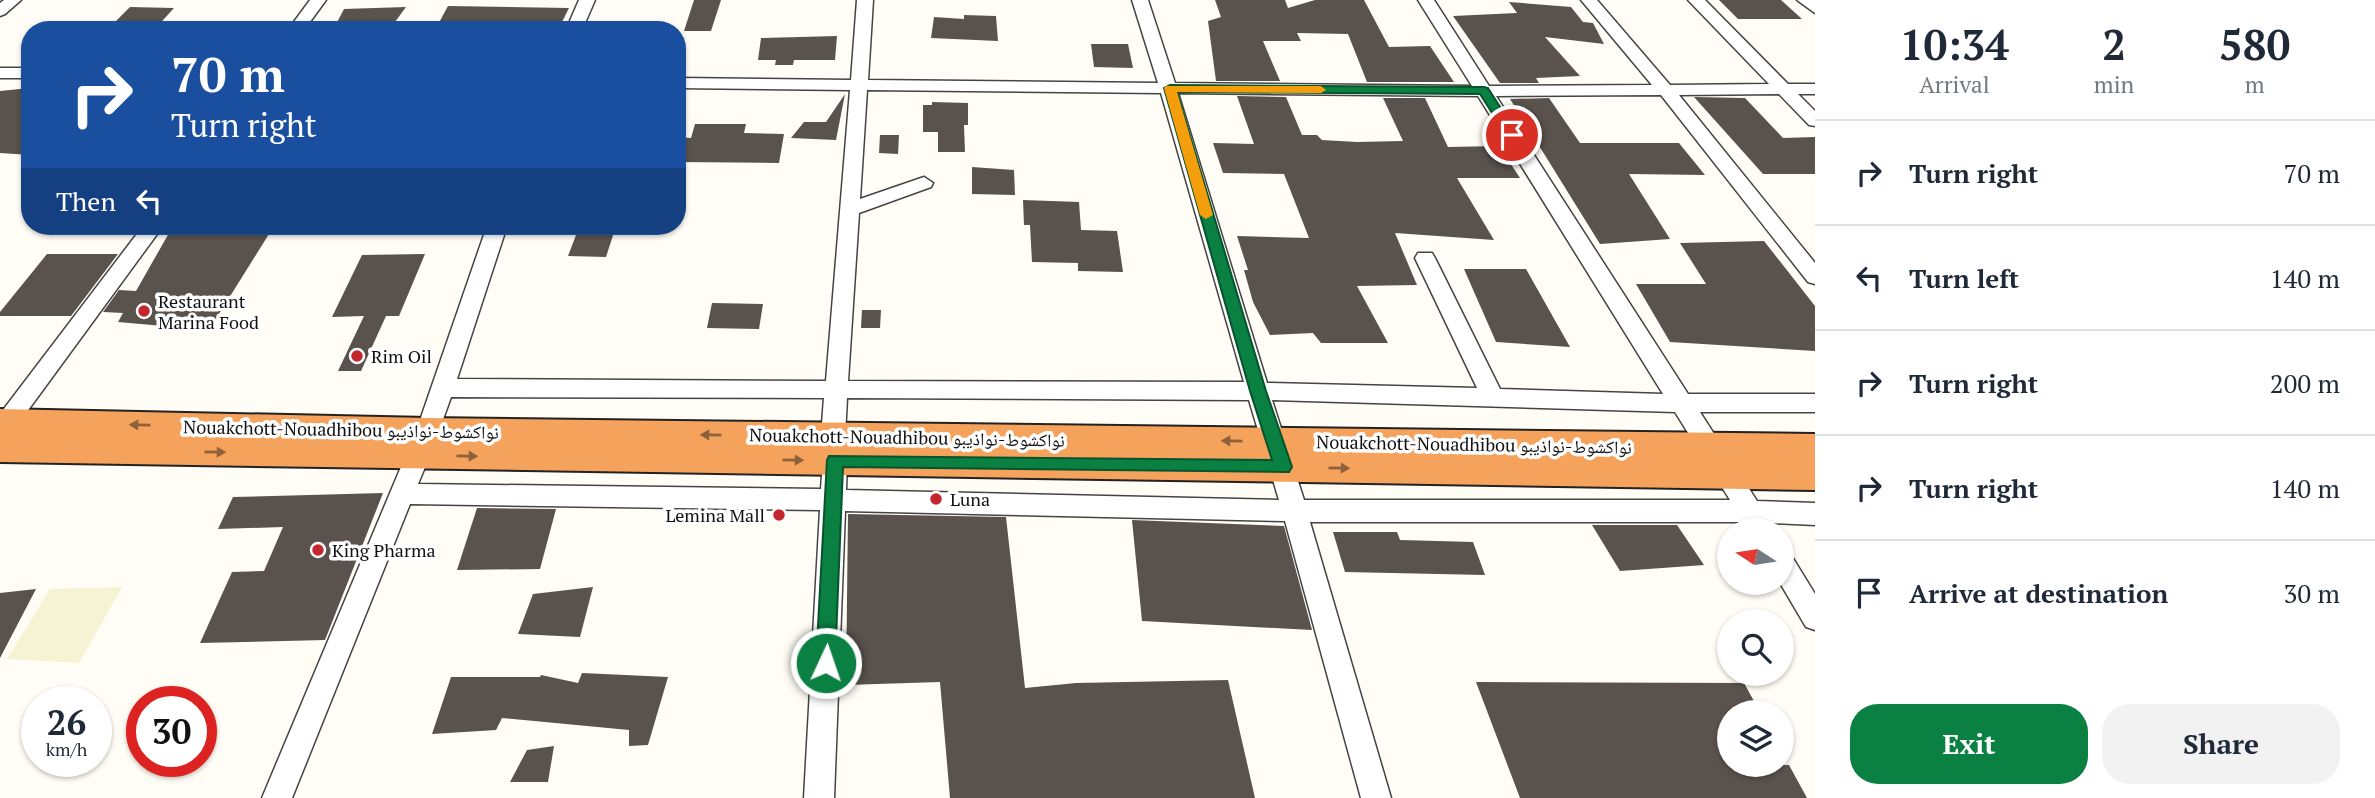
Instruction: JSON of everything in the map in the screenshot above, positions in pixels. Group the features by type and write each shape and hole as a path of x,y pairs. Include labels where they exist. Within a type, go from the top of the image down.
{"highway":[{"name":"Nouakchott-Nouadhibou نواكشوط-نواذيبو","path":"2,431 423,443 1718,461 1815,475"},
{"name":"Nouakchott-Nouadhibou نواكشوط-نواذيبو","path":"1718,461 1815,448"}],"street":[{"path":"0,11 13,0"},
{"path":"303,21 318,0"},
{"path":"578,21 587,0"},
{"path":"819,798 834,500 836,392 865,0"},
{"path":"1140,0 1170,88 1258,391 1279,454 1376,798"},
{"path":"1426,0 1754,518"},
{"path":"1589,0 1664,88 1815,277"},
{"path":"1696,0 1815,121"},
{"path":"1805,0 1815,8"},
{"path":"0,73 21,73"},
{"path":"686,83 1484,91 1815,89"},
{"path":"850,209 924,183"},
{"path":"2,431 146,235"},
{"path":"277,798 423,443 494,235"},
{"path":"1425,258 1492,396"},
{"path":"441,388 836,392 1258,391 1680,403 1815,403"},
{"path":"402,494 834,500 1717,520"},
{"path":"1781,518 1815,514"},
{"path":"1794,583 1815,618"}],"shaded area":[{"path":"122,587 79,663 7,659 50,589"}],"building":[{"path":"694,0 721,0 711,31 686,31"},
{"path":"1215,0 1285,0 1288,8 1315,0 1364,0 1389,47 1430,46 1454,82 1367,82 1348,34 1297,33 1301,41 1263,41 1280,81 1216,81 1208,21 1221,17"},
{"path":"1719,0 1781,0 1802,19 1738,19"},
{"path":"1509,2 1571,7 1583,22 1593,23 1604,44 1545,37 1580,76 1536,78 1539,83 1500,83 1453,16 1517,13"},
{"path":"448,6 569,8 562,21 440,21"},
{"path":"130,7 174,8 162,21 116,21"},
{"path":"406,7 396,21 338,21 344,9"},
{"path":"964,15 996,16 998,41 931,38 934,17 964,19"},
{"path":"837,36 835,60 794,60 793,65 775,65 776,60 758,60 761,38"},
{"path":"1091,44 1128,44 1133,68 1094,67"},
{"path":"21,89 21,154 0,153 0,91"},
{"path":"845,94 836,140 791,138 804,122 826,122"},
{"path":"1237,96 1286,97 1302,135 1317,135 1322,140 1357,142 1403,141 1383,98 1425,98 1448,147 1499,146 1520,178 1457,178 1494,240 1395,233 1417,285 1357,286 1388,343 1321,343 1313,333 1270,335 1253,302 1244,270 1248,270 1237,236 1309,238 1284,174 1223,173 1213,143 1254,144"},
{"path":"1694,97 1745,98 1783,138 1815,137 1815,174 1763,174"},
{"path":"1549,98 1580,143 1679,143 1705,175 1629,174 1670,239 1600,244 1510,99"},
{"path":"932,102 968,103 968,125 964,125 965,152 938,152 938,132 923,132 923,105 932,105"},
{"path":"695,124 746,124 744,133 784,134 779,163 686,162 686,138 691,138"},
{"path":"880,135 899,135 898,154 879,153"},
{"path":"972,167 1014,170 1015,195 972,194"},
{"path":"1023,200 1079,202 1081,230 1117,231 1123,272 1078,271 1078,263 1032,262 1030,225 1024,225"},
{"path":"168,235 268,235 209,330 118,322 123,313 103,312 119,290 136,291"},
{"path":"576,235 613,235 606,257 568,256"},
{"path":"1764,241 1815,306 1815,351 1670,342 1636,284 1706,284 1680,243"},
{"path":"47,254 118,254 71,316 0,316 0,312"},
{"path":"425,254 399,316 386,316 361,371 338,371 364,316 332,317 362,255"},
{"path":"1464,269 1526,269 1570,347 1496,342"},
{"path":"712,303 763,304 759,329 707,328"},
{"path":"862,310 881,310 880,328 861,328"},
{"name":"King Pharma","path":"383,493 325,640 200,643 232,572 264,571 283,527 218,529 233,497"},
{"path":"477,508 556,509 540,569 457,570"},
{"path":"848,514 1006,517 1025,688 1076,683 1228,680 1255,798 950,798 940,682 846,685"},
{"path":"1132,520 1284,526 1312,630 1142,621"},
{"path":"1592,525 1677,525 1704,565 1620,571"},
{"path":"1333,532 1397,532 1400,540 1473,542 1485,575 1345,572"},
{"path":"593,587 580,637 518,634 533,594"},
{"path":"36,589 0,658 0,593"},
{"path":"582,673 668,677 648,745 629,746 629,730 502,718 496,730 432,734 451,677 541,675 578,683"},
{"path":"1476,682 1717,683 1717,686 1746,686 1753,700 1717,700 1717,777 1794,777 1794,774 1807,798 1520,798"},
{"path":"554,746 548,782 510,782 527,750"}],"slow traffic":[{"path":"1206,215 1170,88 1321,90"}],"place":[{"name":"Restaurant Marina Food","path":"144,311"},
{"name":"Rim Oil","path":"357,356"},
{"name":"Luna","path":"936,499"},
{"name":"Lemina Mall","path":"779,515"},
{"name":"King Pharma","path":"318,550"}],"route":[{"path":"826,663 835,460 1283,467 1258,391 1170,88 1484,91 1512,135"}]}
